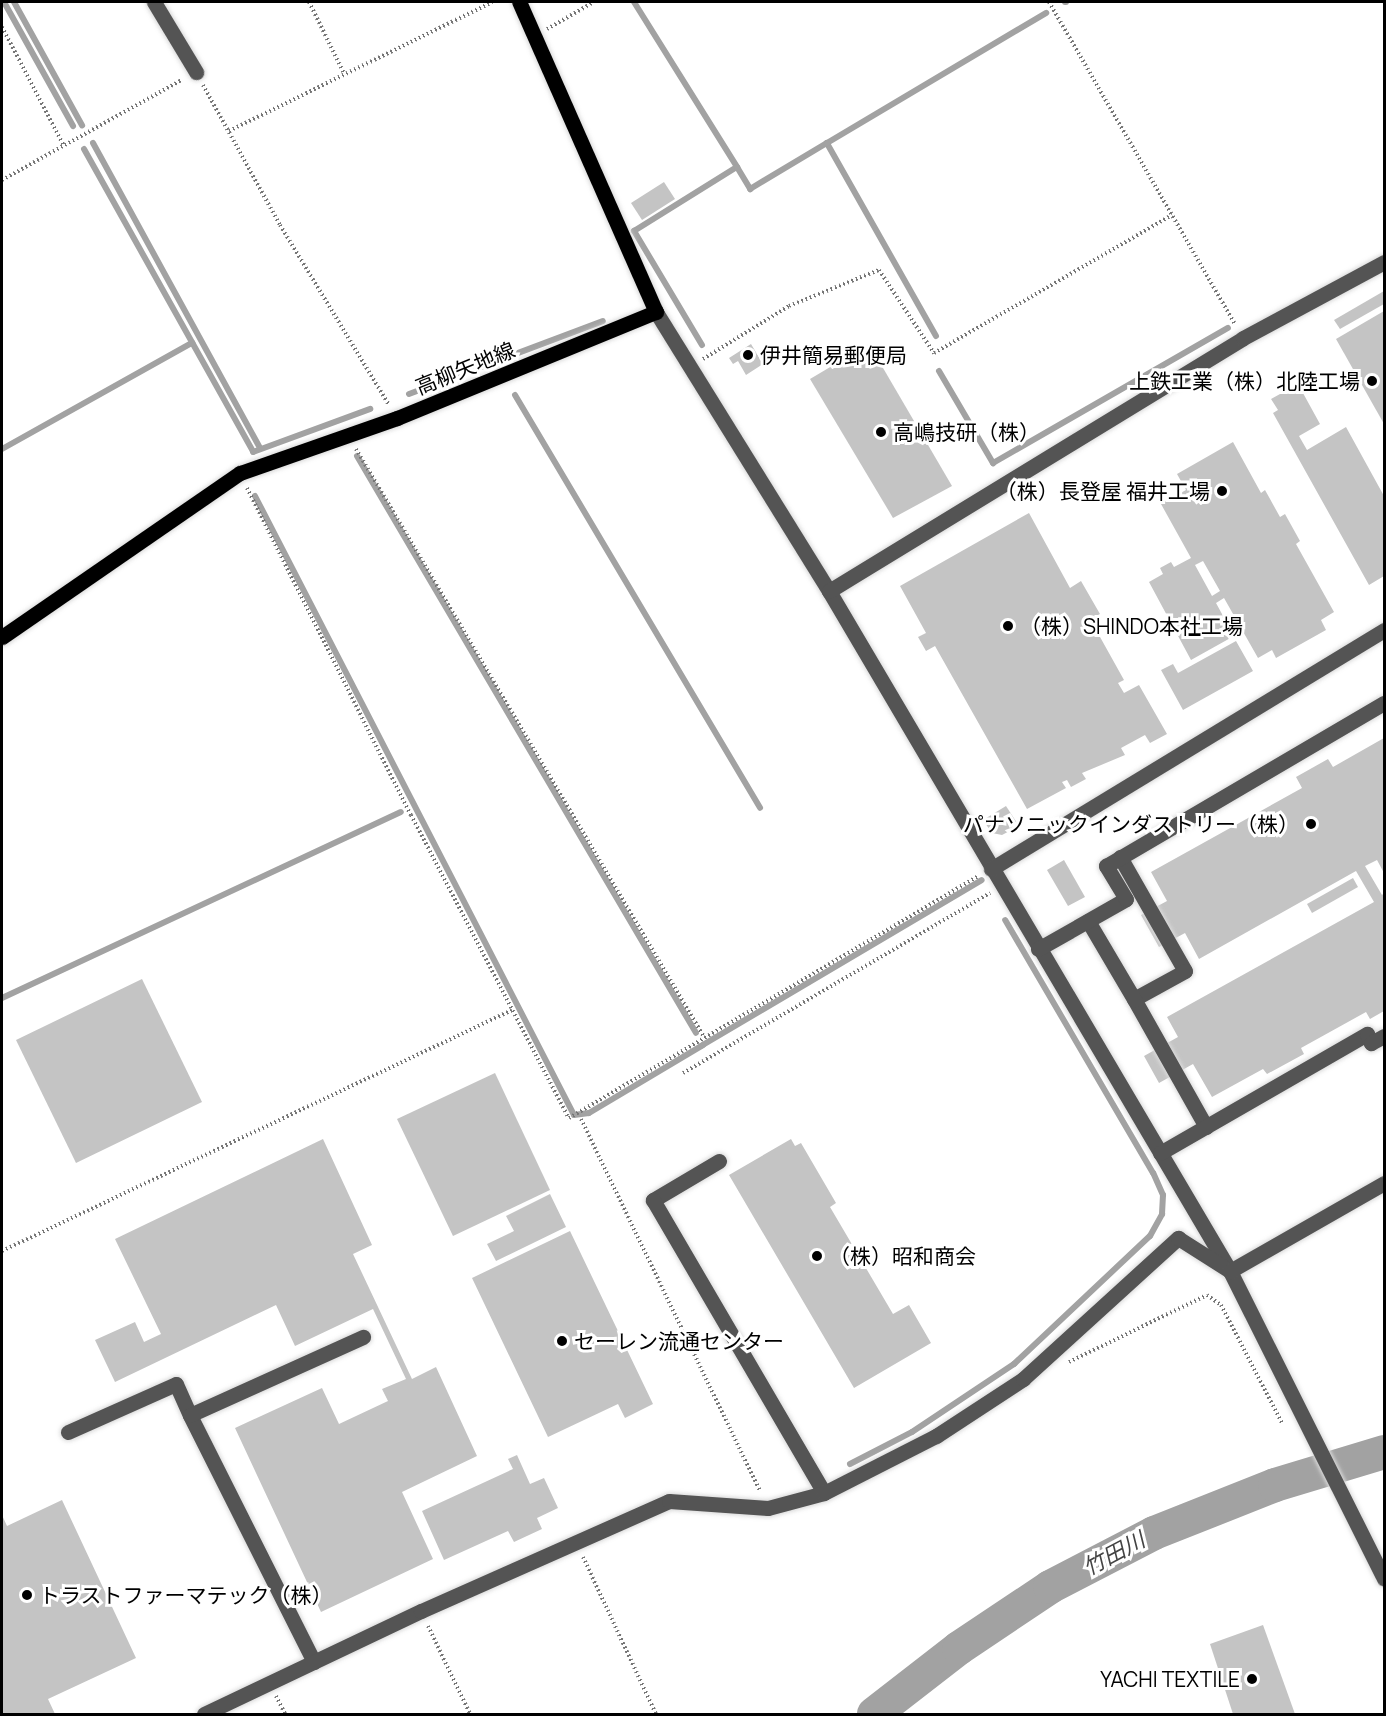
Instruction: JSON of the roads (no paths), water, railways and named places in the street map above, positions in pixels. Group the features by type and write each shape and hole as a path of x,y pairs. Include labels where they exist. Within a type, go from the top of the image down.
{"main road":[{"path":"519,2 656,312"},
{"name":"高柳矢地線","path":"2,637 240,474 397,418 656,312"}],"street":[{"path":"154,2 196,72"},
{"path":"829,591 1243,338 1384,262"},
{"path":"656,312 829,591 1038,950 1230,1271 1384,1579"},
{"path":"991,869 1384,630"},
{"path":"1038,950 1126,899 1106,866 1384,703"},
{"path":"1120,857 1185,971 1134,999"},
{"path":"1088,921 1206,1126"},
{"path":"1160,1153 1367,1034 1371,1043 1384,1036"},
{"path":"719,1161 653,1200 824,1493"},
{"path":"1230,1271 1384,1183"},
{"path":"204,1714 421,1611 669,1501 768,1508 824,1493 936,1436 1023,1379 1178,1238 1230,1271"},
{"path":"190,1415 363,1337"},
{"path":"68,1432 176,1384 314,1662"}],"waterway":[{"path":"4,2 73,126"},
{"path":"14,2 82,125"},
{"path":"634,2 737,167"},
{"path":"936,336 827,143 1046,13"},
{"path":"93,143 260,448"},
{"path":"702,345 634,231 737,167 750,189 827,143"},
{"path":"84,149 253,452 370,409"},
{"path":"409,394 603,321"},
{"path":"939,371 993,463 1228,328"},
{"path":"2,449 192,343"},
{"path":"515,395 760,808"},
{"path":"357,456 696,1033"},
{"path":"255,496 574,1115 589,1113 703,1045"},
{"path":"2,998 401,812"},
{"path":"701,1046 982,880"},
{"path":"850,1464 912,1432 1014,1364 1150,1236 1162,1214 1163,1195 1153,1173 1005,920"},
{"name":"竹田川","path":"874,1714 959,1648 1050,1587 1154,1533 1275,1485 1384,1452"}],"place":[{"name":"伊井簡易郵便局","path":"748,355"},
{"name":"上鉄工業（株）北陸工場","path":"1372,381"},
{"name":"高嶋技研（株）","path":"881,432"},
{"name":"（株）長登屋 福井工場","path":"1222,491"},
{"name":"（株）SHINDO本社工場","path":"1008,626"},
{"name":"パナソニックインダストリー（株）","path":"1311,824"},
{"name":"（株）昭和商会","path":"817,1256"},
{"name":"セーレン流通センター","path":"562,1341"},
{"name":"トラストファーマテック（株）","path":"27,1595"},
{"name":"YACHI TEXTILE","path":"1252,1679"}]}
